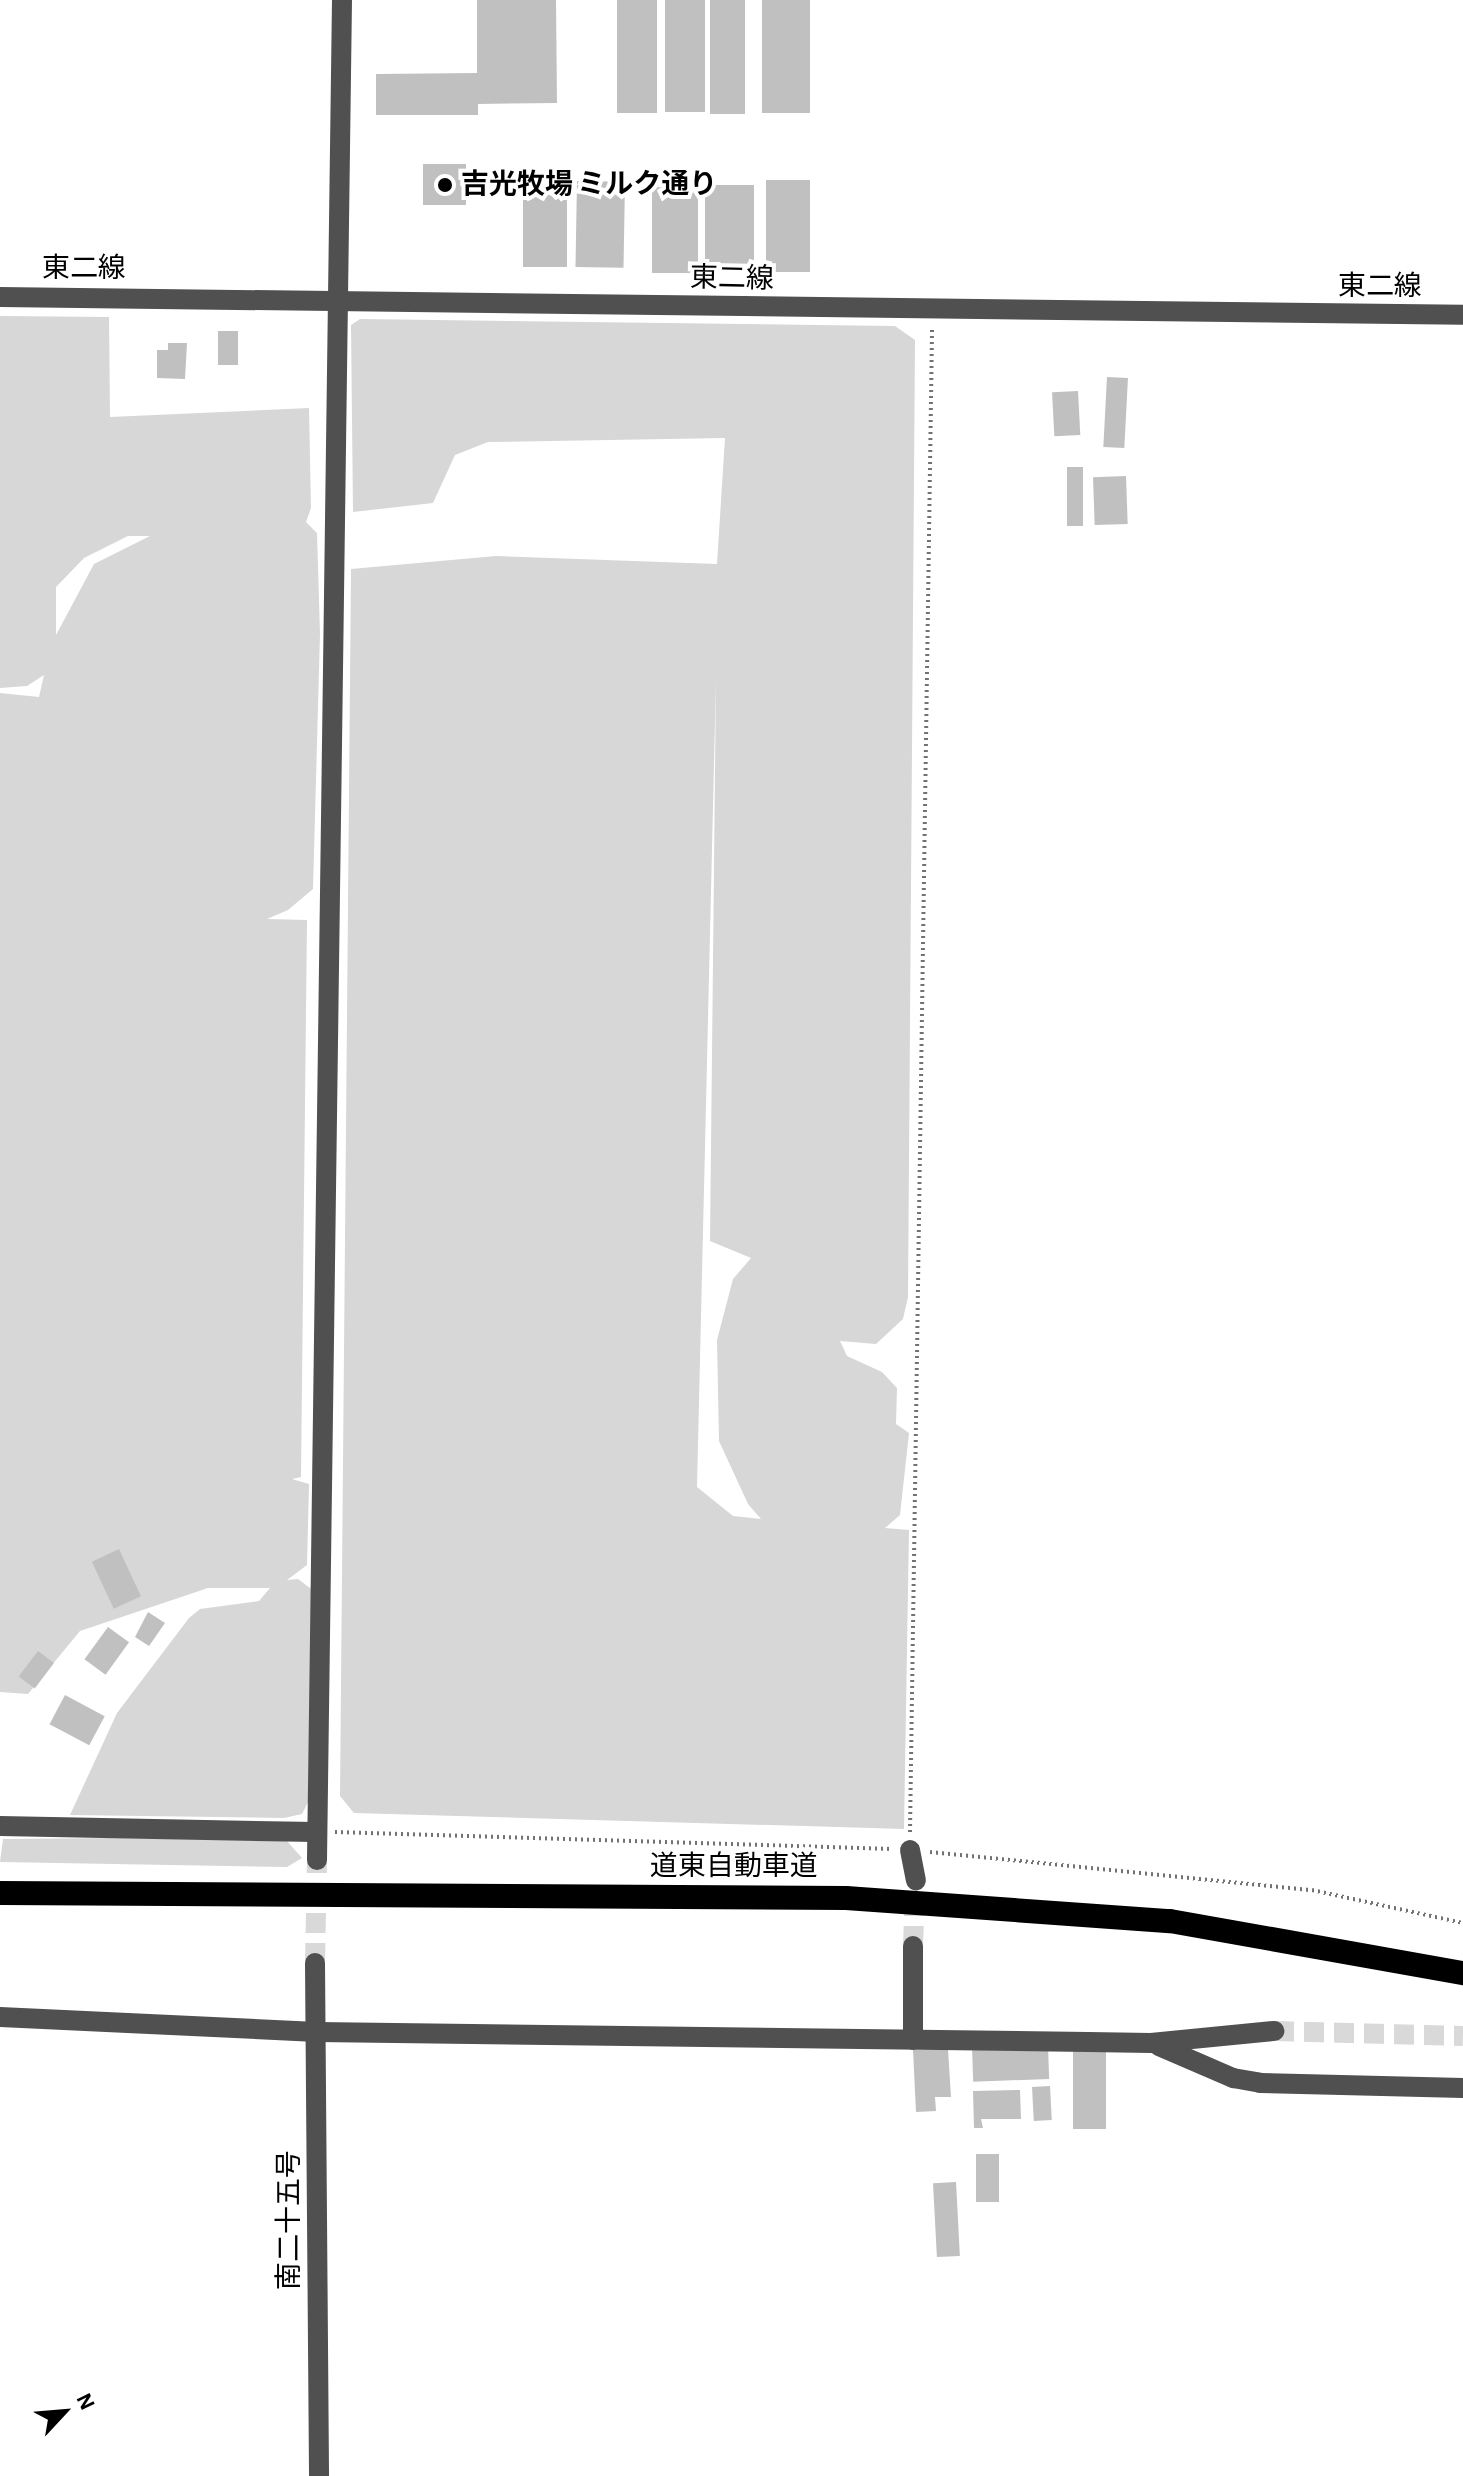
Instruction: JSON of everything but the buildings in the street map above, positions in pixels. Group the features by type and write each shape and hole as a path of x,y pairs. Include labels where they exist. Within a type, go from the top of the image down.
{"highway":[{"name":"道東自動車道","path":"0,1893 846,1898 1170,1921 1463,1973"}],"street":[{"path":"317,1860 342,0"},
{"name":"東二線","path":"0,297 339,299 932,312 1463,315"},
{"path":"0,1826 316,1832"},
{"path":"910,1850 916,1880"},
{"path":"913,1946 913,2040"},
{"name":"南二十五号","path":"315,1963 319,2476"},
{"path":"0,2017 317,2032 1151,2043 1274,2031"},
{"path":"1151,2043 1233,2078 1260,2083 1463,2088"}],"path":[{"path":"910,1850 932,312"},
{"path":"316,1832 910,1850 1312,1890 1463,1923"}],"shaded area":[{"path":"0,316 109,317 110,417 309,408 311,508 306,522 317,533 320,634 313,889 288,910 267,919 307,920 301,1477 292,1479 309,1484 307,1565 287,1580 298,1579 314,1591 309,1800 302,1814 284,1818 70,1815 117,1713 189,1618 200,1609 259,1601 270,1588 208,1588 80,1631 28,1694 0,1692 0,693 39,697 44,675 27,686 0,688","holes":["128,536 150,536 94,564 56,635 56,587 84,558"]},
{"path":"360,319 895,326 915,340 908,1297 903,1319 876,1344 840,1341 847,1356 882,1372 897,1388 896,1424 909,1433 900,1515 885,1528 909,1530 904,1829 354,1813 340,1796 351,569 496,556 717,564 725,438 488,442 455,455 433,503 353,512 351,325","holes":["716,679 710,1241 751,1258 733,1279 717,1340 719,1441 748,1504 761,1519 733,1516 697,1487"]},
{"path":"3,1839 287,1841 302,1858 287,1867 0,1862"}],"tunnel":[{"path":"315,1963 317,1860"},
{"path":"913,1946 915,1888"},
{"path":"1274,2031 1463,2036"}],"place":[{"name":"吉光牧場 ミルク通り","path":"445,185"}]}
